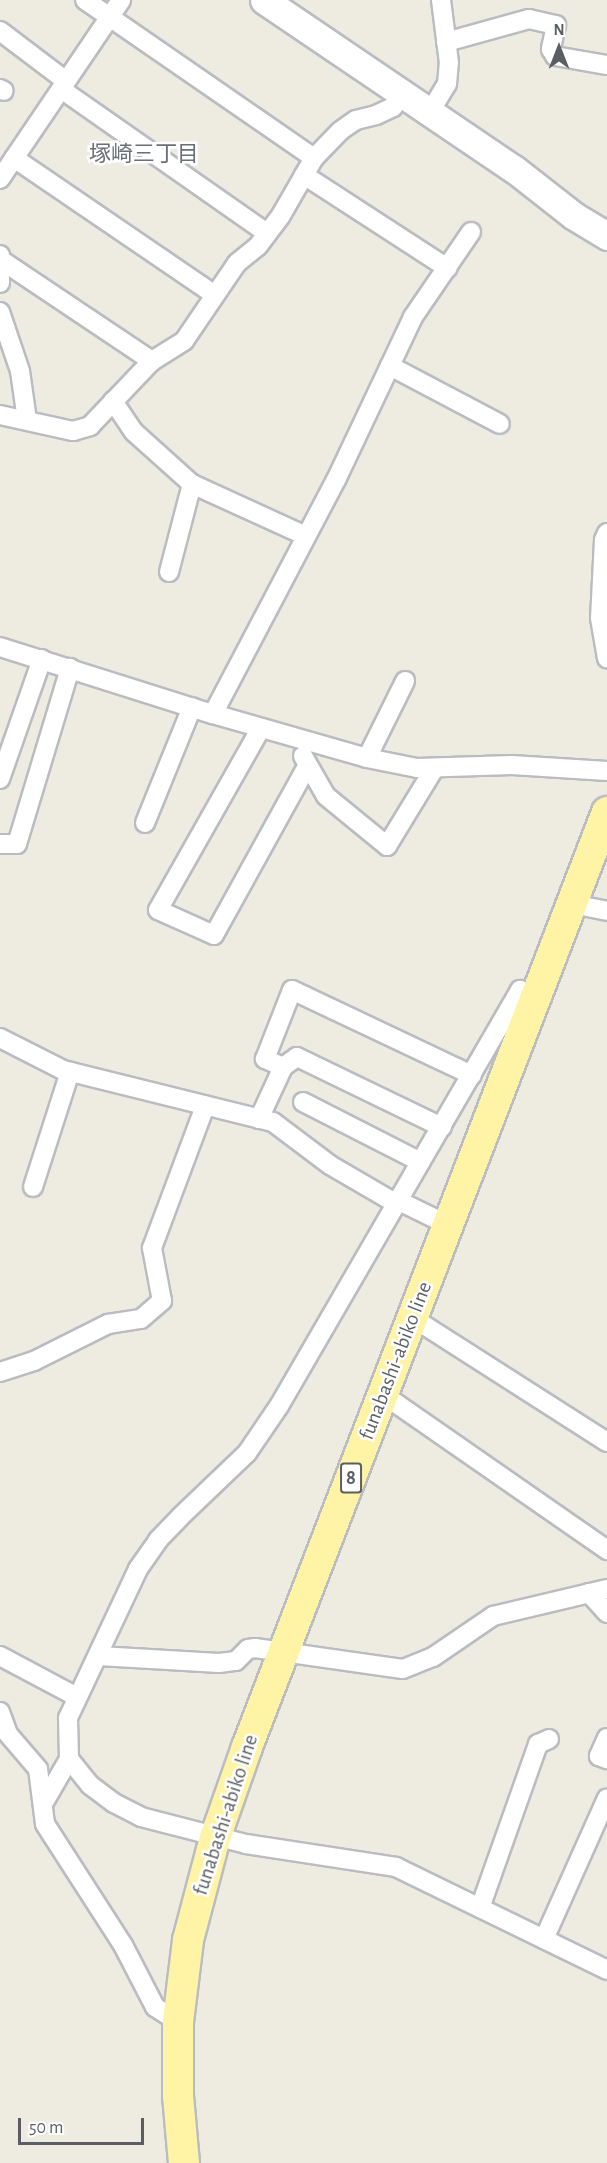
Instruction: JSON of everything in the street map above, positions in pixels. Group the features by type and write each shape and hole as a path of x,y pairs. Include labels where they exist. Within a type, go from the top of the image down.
{"main road":[{"name":"funabashi-abiko line","path":"184,2163 178,2096 178,2022 188,1940 215,1838 283,1653 607,812"}],"street":[{"path":"85,0 314,158"},
{"path":"0,179 120,0"},
{"path":"264,0 514,169 574,216 607,236"},
{"path":"430,112 447,84 449,63 437,2"},
{"path":"446,42 529,19 555,25 551,49 555,56 607,66"},
{"path":"0,31 64,85 267,233"},
{"path":"0,415 73,431 90,426 152,361 184,341 237,263 258,246 280,217 314,158 340,131 356,120 393,107 402,93"},
{"path":"14,158 215,295"},
{"path":"304,175 447,268"},
{"path":"213,714 336,480 413,317 471,232"},
{"path":"1,257 152,361"},
{"path":"0,283 1,257"},
{"path":"0,312 20,371 27,420"},
{"path":"390,366 500,424"},
{"path":"113,401 134,432 192,484 306,536"},
{"path":"169,572 192,484"},
{"path":"607,533 604,540 600,618 607,658"},
{"path":"0,647 213,714 367,758 434,769 512,765 607,771"},
{"path":"0,780 42,659"},
{"path":"0,844 17,844 70,668"},
{"path":"367,758 405,681"},
{"path":"145,823 192,707"},
{"path":"261,728 158,909 214,934 308,765"},
{"path":"291,736 326,796 387,846 434,769"},
{"path":"572,904 607,911"},
{"path":"283,1067 265,1059 292,990 472,1075"},
{"path":"43,1804 69,1759 68,1718 138,1569 172,1525 247,1453 279,1406 520,990 536,997"},
{"path":"0,1038 70,1072 273,1122 330,1165 398,1203 448,1225"},
{"path":"260,1119 283,1067 297,1057 442,1127"},
{"path":"33,1187 70,1072"},
{"path":"303,1102 421,1162"},
{"path":"0,1372 34,1361 108,1324 141,1319 162,1301 152,1248 205,1106"},
{"path":"413,1318 607,1443"},
{"path":"384,1395 607,1550"},
{"path":"99,1656 219,1663 236,1661 248,1649 403,1669 433,1657 493,1616 607,1589"},
{"path":"589,1593 607,1613"},
{"path":"0,1656 77,1697"},
{"path":"0,1712 8,1734 38,1769 45,1824 123,1945 155,2007 178,2022"},
{"path":"480,1908 538,1744 549,1738"},
{"path":"607,1738 599,1756 607,1759"},
{"path":"69,1759 90,1785 114,1803 141,1817 215,1838 396,1867 607,1970"},
{"path":"544,1939 607,1798"}],"district":[{"name":"塚崎三丁目","path":"144,155"}]}
